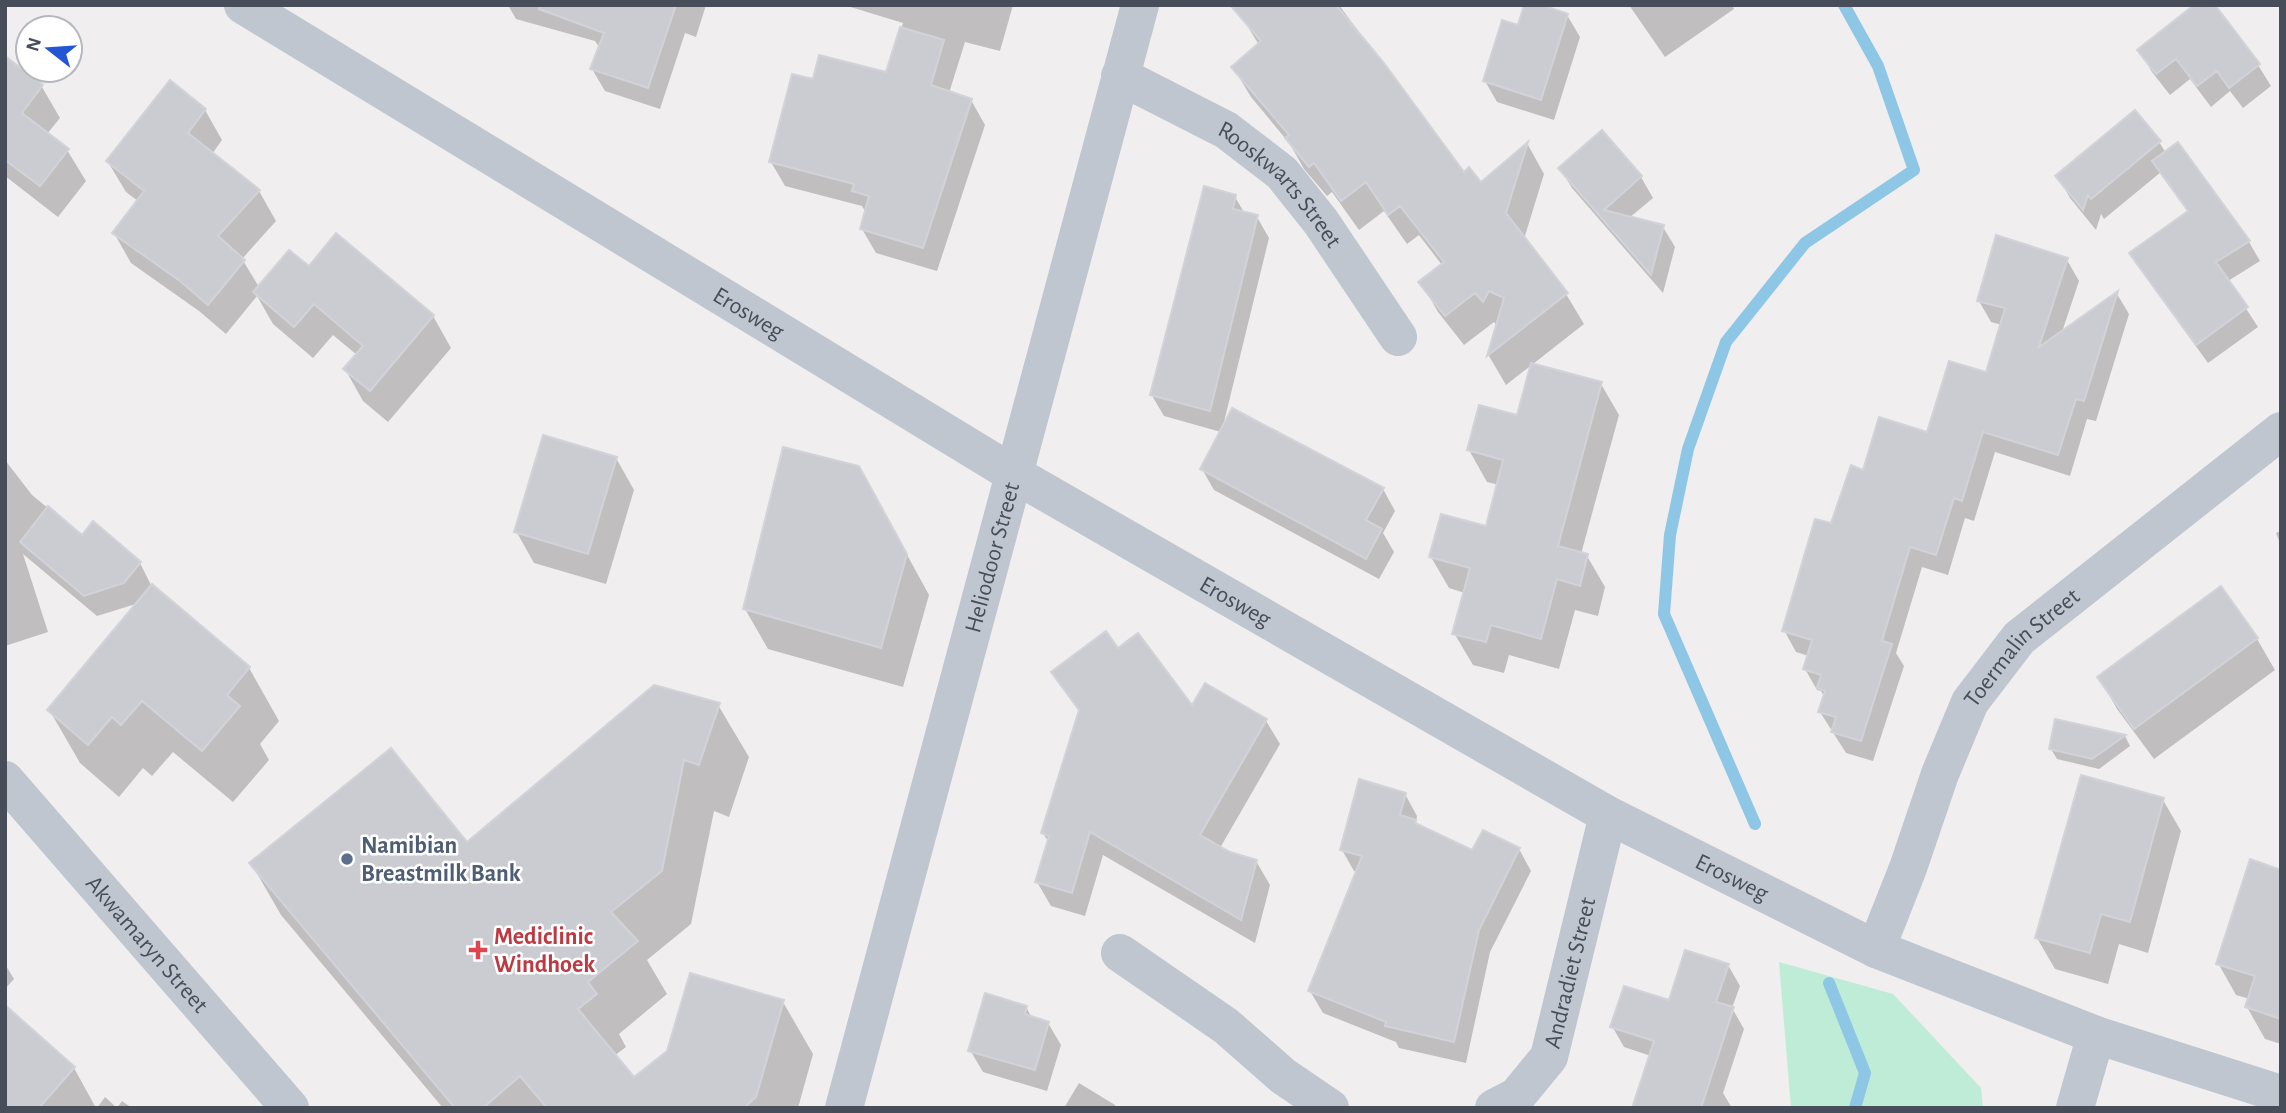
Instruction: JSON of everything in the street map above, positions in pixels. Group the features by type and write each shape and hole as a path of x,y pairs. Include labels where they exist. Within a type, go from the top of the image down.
{"street":[{"name":"Erosweg","path":"243,5 1013,473 1608,815 1876,949 2096,1035 2281,1094"},
{"name":"Heliodoor Street","path":"844,1108 1140,5"},
{"name":"Rooskwarts Street","path":"1120,76 1226,130 1282,173 1321,222 1398,337"},
{"name":"Toermalin Street","path":"1876,949 1940,774 1970,702 2019,638 2281,430"},
{"name":"Akwamaryn Street","path":"5,780 290,1108"},
{"name":"Andradiet Street","path":"1494,1108 1517,1097 1549,1057 1608,815"},
{"path":"1120,953 1226,1026 1283,1076 1330,1108"},
{"path":"2075,1108 2096,1035"}],"green space":[{"path":"1779,962 1893,994 1981,1088 1983,1108 1791,1108"}],"building":[{"path":"540,5 676,5 648,88 590,69 604,33 539,9"},
{"path":"1230,5 1336,5 1384,63 1464,172 1469,167 1481,182 1528,142 1506,213 1568,293 1487,356 1504,298 1489,291 1483,302 1475,293 1445,316 1418,282 1444,262 1400,206 1388,215 1366,182 1341,201 1314,163 1309,167 1285,138 1289,135 1231,67 1261,41"},
{"path":"1524,5 1542,5 1568,14 1541,100 1483,81 1502,20 1518,25"},
{"path":"2194,5 2215,5 2260,64 2229,88 2217,71 2197,86 2176,59 2156,74 2137,50"},
{"path":"900,27 944,40 931,85 972,99 923,248 860,229 869,196 852,191 854,184 769,162 792,74 813,79 819,55 886,72"},
{"path":"5,56 14,63 14,84 43,85 22,113 69,149 40,186 5,160"},
{"path":"170,80 206,109 188,133 260,190 218,236 245,260 208,305 180,281 112,233 144,191 106,161"},
{"path":"2135,110 2161,141 2091,199 2088,195 2083,210 2055,176"},
{"path":"1602,130 1642,176 1604,210 1664,225 1651,275 1558,168"},
{"path":"2178,142 2250,241 2216,262 2248,307 2196,345 2129,253 2188,211 2152,161"},
{"path":"1204,186 1236,195 1233,209 1258,215 1210,411 1150,395"},
{"path":"336,233 434,315 370,391 343,369 363,346 314,304 294,327 253,292 289,250 309,266"},
{"path":"1996,235 2068,258 2039,347 2118,291 2084,401 2076,399 2058,455 1983,432 1962,501 1954,498 1936,555 1910,547 1882,641 1892,644 1861,741 1831,732 1836,717 1818,712 1825,691 1817,688 1821,675 1803,669 1812,640 1782,631 1815,519 1831,523 1851,465 1863,470 1879,417 1927,432 1949,361 1986,372 2005,308 1977,301"},
{"path":"1531,363 1602,382 1558,546 1588,554 1580,586 1557,579 1541,639 1491,625 1486,642 1452,634 1470,568 1429,557 1441,514 1486,526 1503,460 1467,450 1479,405 1517,415"},
{"path":"1232,408 1384,488 1366,520 1382,529 1366,559 1200,469"},
{"path":"543,435 617,457 588,554 514,532"},
{"path":"783,447 859,466 907,554 881,648 743,609"},
{"path":"48,506 82,535 93,521 141,562 124,583 84,596 20,542"},
{"path":"152,584 250,667 227,695 240,706 202,751 142,701 121,725 112,717 88,745 47,710"},
{"path":"2221,586 2258,638 2134,729 2097,677"},
{"path":"1106,631 1118,648 1138,633 1192,705 1205,683 1267,719 1200,835 1230,852 1257,860 1241,920 1090,832 1072,893 1035,882 1049,836 1041,833 1079,710 1051,672"},
{"path":"654,685 720,703 699,765 684,760 662,871 611,912 638,941 588,982 597,994 578,1009 634,1077 667,1051 690,973 784,1000 756,1097 744,1108 547,1108 520,1076 483,1108 455,1108 249,863 391,748 467,842"},
{"path":"2055,719 2126,735 2092,759 2049,749"},
{"path":"2081,775 2164,798 2130,922 2101,914 2090,953 2035,938"},
{"path":"1359,779 1406,793 1400,815 1416,820 1415,823 1472,850 1483,830 1520,848 1479,930 1454,1042 1385,1026 1386,1022 1308,991 1362,856 1340,850"},
{"path":"2250,859 2281,870 2281,1019 2245,1007 2255,976 2216,964"},
{"path":"1685,950 1729,964 1716,1002 1734,1007 1701,1108 1632,1108 1654,1041 1610,1027 1624,986 1669,1000"},
{"path":"985,993 1027,1006 1025,1014 1049,1022 1035,1070 968,1051"},
{"path":"5,1005 75,1067 39,1108 5,1108"}],"waterway":[{"path":"1755,824 1664,614 1670,535 1688,449 1726,342 1805,243 1914,170 1878,66 1844,5"},
{"path":"1829,983 1865,1073 1855,1108"}],"place":[{"name":"Namibian Breastmilk Bank","path":"347,859"},
{"name":"Mediclinic Windhoek","path":"478,950"}]}
